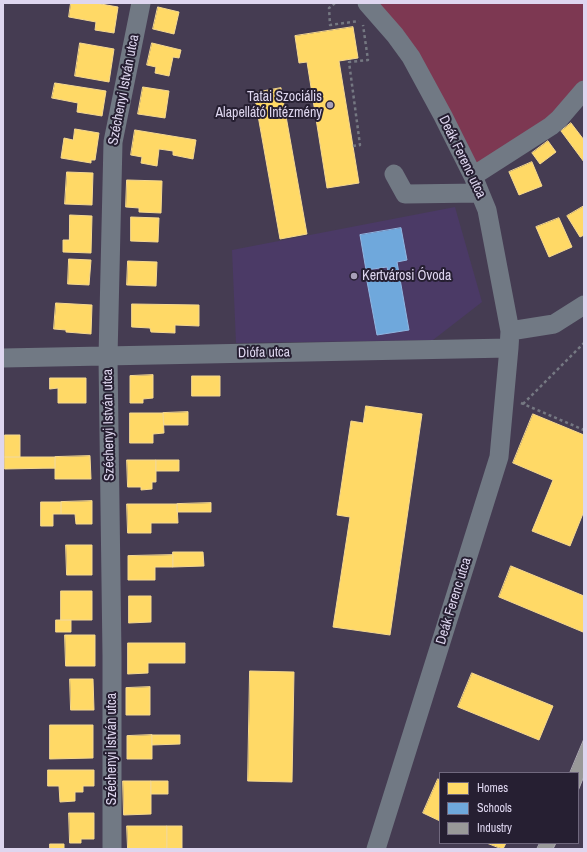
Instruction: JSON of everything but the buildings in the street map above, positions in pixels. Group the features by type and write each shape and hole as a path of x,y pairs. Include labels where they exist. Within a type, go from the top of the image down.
{"street":[{"name":"Széchenyi István utca","path":"112,849 112,656 108,357 113,142 141,3"},
{"name":"Deák Ferenc utca","path":"367,3 395,34 411,57 443,116 477,185 487,210 510,339 499,457 376,849"},
{"path":"394,174 405,194 477,185 559,119 584,90"},
{"name":"Diófa utca","path":"3,358 108,357 510,339 554,324 584,305"}],"path":[{"path":"335,3 329,8 330,25 362,21 368,60 349,62 360,145 353,146"},
{"path":"523,404 584,343"},
{"path":"504,396 584,430"}],"shaded area":[{"path":"375,3 584,3 584,90 473,176"},
{"name":"Kertvárosi Óvoda","path":"455,207 482,302 433,340 236,343 232,250"}],"place":[{"name":"Tatai Szociális Alapellátó Intézmény","path":"330,105"},
{"name":"Kertvárosi Óvoda","path":"354,276"}]}
